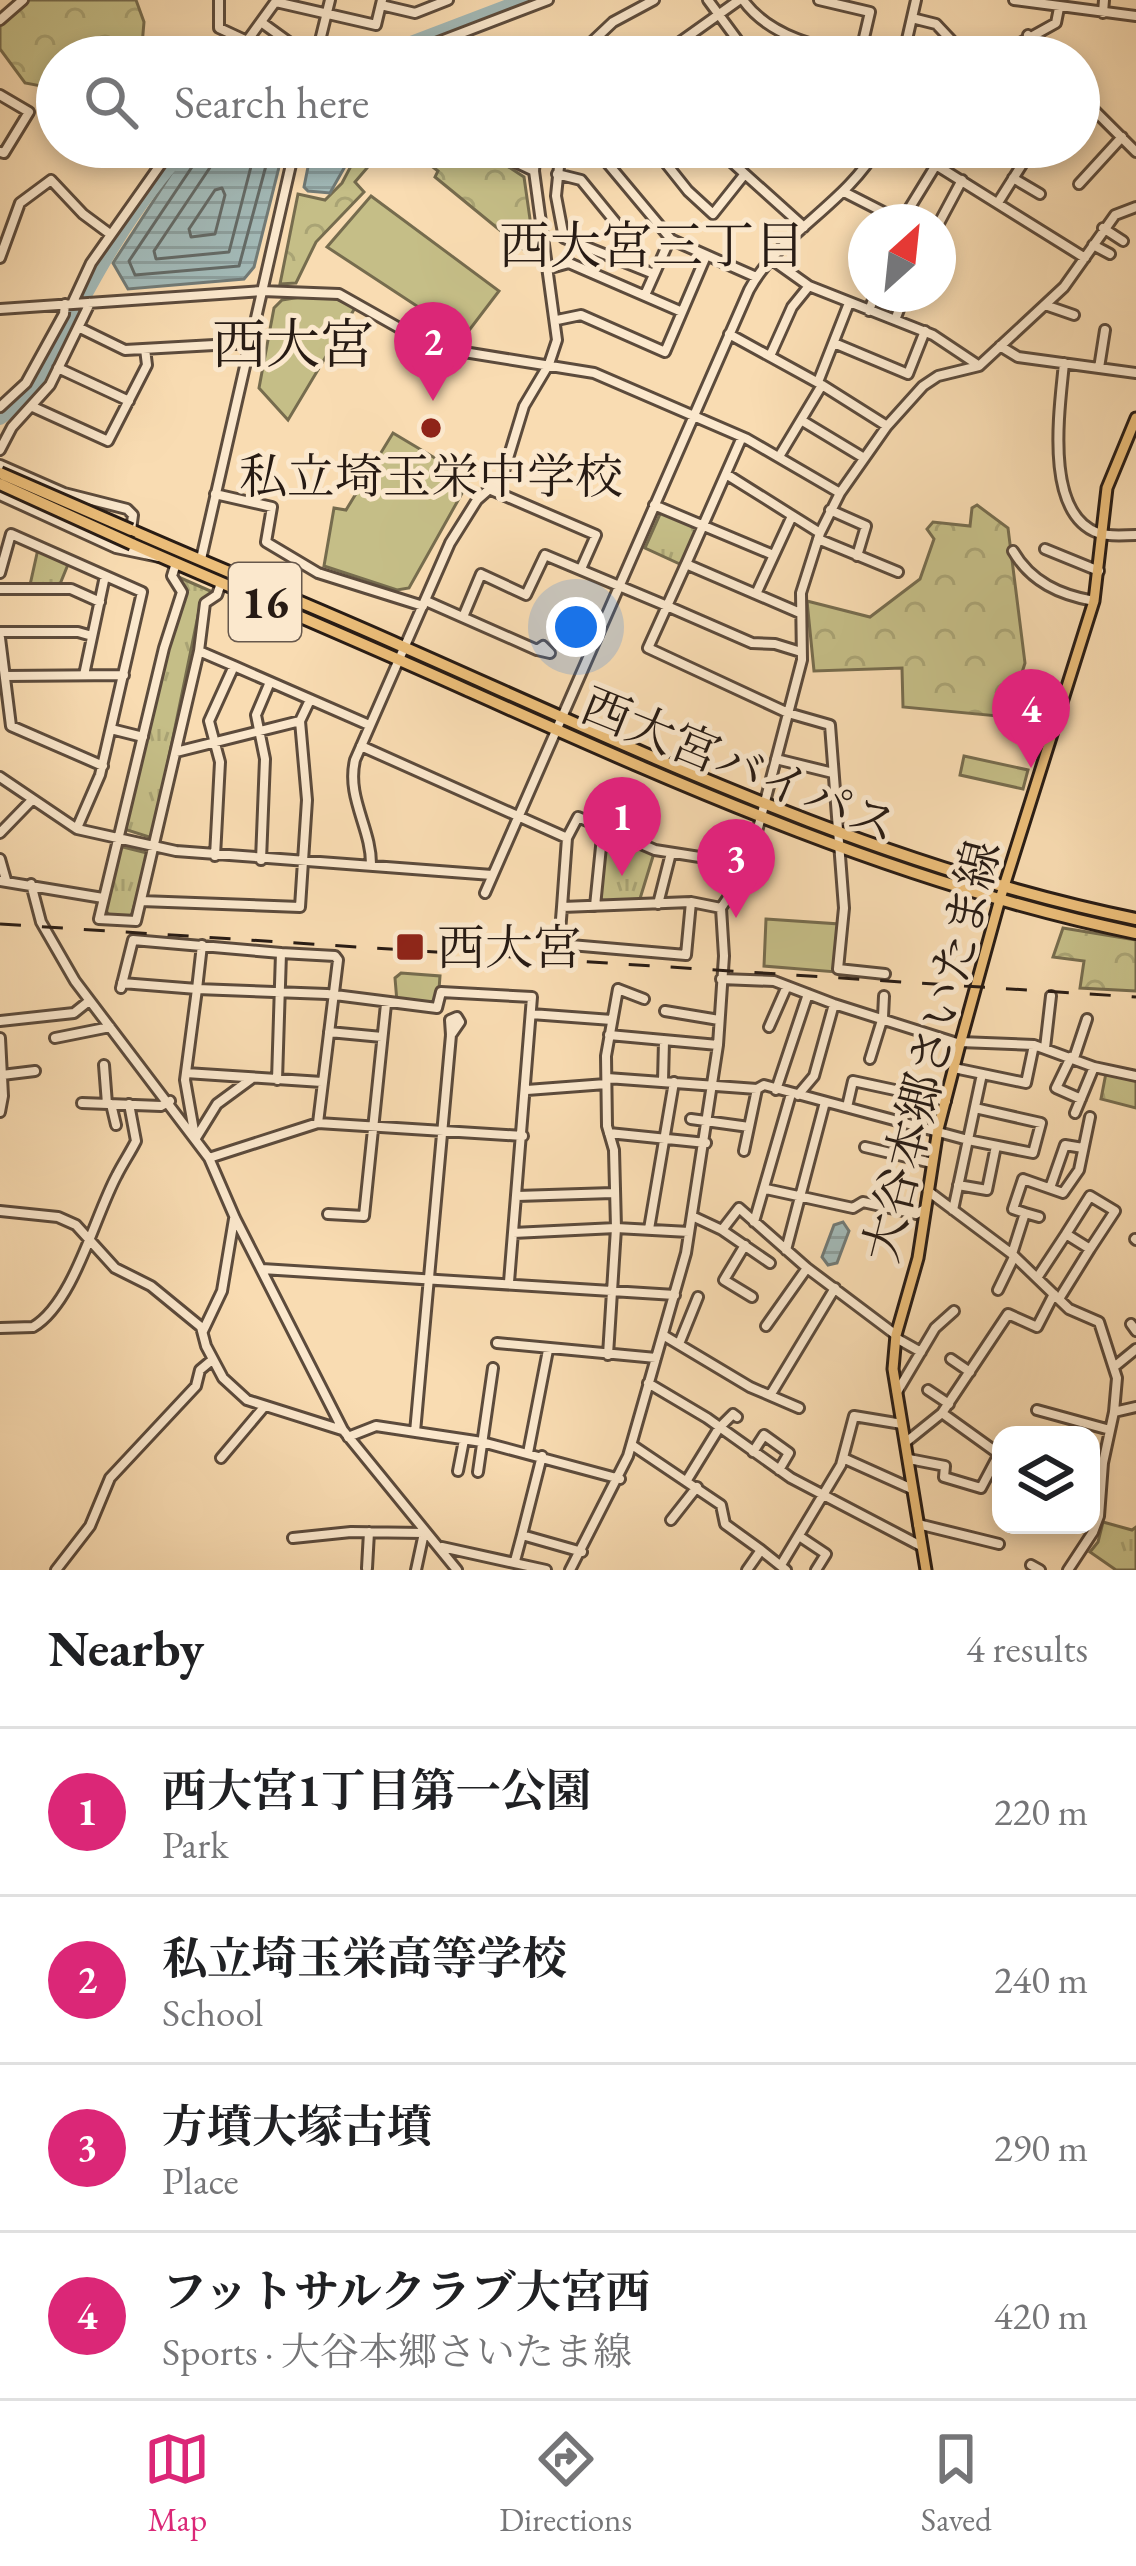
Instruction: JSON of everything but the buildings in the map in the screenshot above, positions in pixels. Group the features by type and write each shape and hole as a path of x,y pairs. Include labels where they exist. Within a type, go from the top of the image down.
{"highway":[{"name":"西大宮バイパス","path":"0,469 162,557 401,653"},
{"name":"西大宮バイパス","path":"0,484 280,594 401,653 841,848 1136,933"},
{"name":"西大宮バイパス","path":"763,811 840,832 1002,893 1136,920"}],"main road":[{"name":"大谷本郷さいたま線","path":"926,1570 893,1369 896,1336 918,1258 938,1129 960,1043 1094,601 1107,488 1136,418"}],"street":[{"path":"0,20 12,4 23,0"},
{"path":"219,0 219,28 236,36"},
{"path":"321,36 329,0"},
{"path":"251,36 276,1 376,26 382,2 415,13 446,0"},
{"path":"454,36 548,0"},
{"path":"598,36 613,22 654,0"},
{"path":"708,0 731,36"},
{"path":"688,36 741,0 758,20 793,36"},
{"path":"819,0 870,12 867,36"},
{"path":"908,36 916,0"},
{"path":"1103,14 1104,0"},
{"path":"1019,1 1136,16"},
{"path":"1028,35 1056,23 1059,8"},
{"path":"912,19 936,24 947,36"},
{"path":"261,22 280,36"},
{"path":"0,94 29,112 4,153 0,152"},
{"path":"1100,117 1136,152"},
{"path":"1100,161 1122,137"},
{"path":"0,407 26,383 91,263 158,168"},
{"path":"200,561 290,168"},
{"path":"528,168 534,171"},
{"path":"371,866 369,841 352,786 361,746 450,543 506,469 524,406 557,340 534,168"},
{"path":"558,168 556,196 564,238 655,274"},
{"path":"612,168 670,238 756,277"},
{"path":"670,168 712,214 744,175"},
{"path":"737,168 804,227"},
{"path":"485,893 756,277 862,168"},
{"path":"912,204 935,168"},
{"path":"940,168 1084,258"},
{"path":"999,201 1019,168"},
{"path":"1079,184 1094,168"},
{"path":"557,175 581,180 634,244 626,262"},
{"path":"1013,178 1040,194"},
{"path":"0,258 4,232 20,203 52,180 82,214 110,234"},
{"path":"949,204 962,180"},
{"path":"843,191 867,204"},
{"path":"570,1570 620,1478 675,1295 710,1121 724,956 721,908 746,871 763,811 801,652 805,576 819,536 864,458 922,386 938,376 979,366 1064,287 1115,214 1136,207"},
{"path":"1103,228 1123,241"},
{"path":"645,295 670,238"},
{"path":"1093,245 1110,254"},
{"path":"557,320 580,315 665,352 706,256"},
{"path":"771,259 809,286 848,303"},
{"path":"547,269 569,263 682,312"},
{"path":"770,356 792,307 809,286"},
{"path":"0,309 262,291 339,294 433,346 594,373 780,455 840,493"},
{"path":"0,450 58,368 89,303"},
{"path":"1045,305 1074,315"},
{"path":"780,455 820,384 848,306"},
{"path":"874,312 925,331 979,366"},
{"path":"895,320 898,312"},
{"path":"80,328 125,350 250,343"},
{"path":"1100,368 1105,329"},
{"path":"834,343 908,374 925,331"},
{"path":"729,334 887,426"},
{"path":"1000,346 1018,357 1136,373"},
{"path":"33,407 108,441 147,364 145,349"},
{"path":"1064,363 1058,441 1064,485 1079,520 1102,535 1136,535"},
{"path":"58,368 129,401"},
{"path":"801,420 864,458"},
{"path":"742,437 648,648 788,713 830,725 844,908 838,969 885,974"},
{"path":"0,469 94,503 127,509 133,515 131,537"},
{"path":"726,474 819,536 898,572"},
{"path":"39,512 50,487"},
{"path":"489,489 596,535 581,568"},
{"path":"215,494 272,507 266,542 318,573 424,603 537,650"},
{"path":"0,495 116,548 162,557"},
{"path":"654,505 771,554"},
{"path":"830,510 866,526 857,557"},
{"path":"756,595 792,516"},
{"path":"0,573 11,534 142,592 103,766 77,829"},
{"path":"1045,549 1099,571"},
{"path":"1013,551 1054,590 1094,601"},
{"path":"463,617 481,574 526,595 544,555 752,644 775,644 801,652"},
{"path":"280,594 297,561"},
{"path":"176,563 172,576 182,592 164,648 99,919 136,921 199,651 205,604 217,596 221,583"},
{"path":"686,564 800,613"},
{"path":"84,675 105,576"},
{"path":"0,589 71,589 100,602"},
{"path":"92,636 78,632 0,635 5,709 11,726 103,766"},
{"path":"199,651 369,725"},
{"path":"215,856 220,762 209,721 234,666"},
{"path":"5,676 124,675"},
{"path":"261,860 265,759 256,715 270,682"},
{"path":"141,901 298,908 308,800 300,721 310,700"},
{"path":"176,752 300,721"},
{"path":"111,729 143,737"},
{"path":"361,746 568,838"},
{"path":"776,759 833,773"},
{"path":"0,777 77,829 154,846 261,860 492,875"},
{"path":"0,833 33,800"},
{"path":"691,902 686,955 560,944 568,838 578,817 671,854 706,858 746,871"},
{"path":"595,906 603,827"},
{"path":"658,904 671,854"},
{"path":"0,859 3,880 104,898"},
{"path":"31,884 41,922 89,1001 209,1158 346,1434 457,1570"},
{"path":"562,907 691,902 721,908"},
{"path":"319,1123 322,1082 334,995 338,959 335,956 133,940 121,985 334,995 437,1008 449,1020 452,1035 415,1432"},
{"path":"196,1138 186,1073 202,945"},
{"path":"277,1080 281,953"},
{"path":"721,979 774,981 960,1043 1040,1047 1136,1076"},
{"path":"770,1027 787,986"},
{"path":"608,1355 616,1228 607,1081 609,1035 618,989 644,999"},
{"path":"437,1008 441,992 532,997 509,1282"},
{"path":"776,1090 808,994"},
{"path":"954,1068 1026,1083 1051,996"},
{"path":"869,1058 884,997"},
{"path":"0,1021 74,1013 89,1001"},
{"path":"328,1214 364,1216 386,1004"},
{"path":"754,1222 794,1095 814,1076 834,1004"},
{"path":"665,1011 719,1020"},
{"path":"531,1014 611,1020"},
{"path":"1081,1099 1056,1088 1087,1019"},
{"path":"55,1038 111,1027"},
{"path":"329,1032 382,1037"},
{"path":"609,1035 718,1045"},
{"path":"0,1038 0,1112"},
{"path":"649,1229 666,1138 664,1041"},
{"path":"104,1065 116,1125"},
{"path":"1075,1113 1094,1067"},
{"path":"2,1075 35,1071"},
{"path":"186,1073 322,1082"},
{"path":"952,1210 982,1074"},
{"path":"196,1138 217,1104 253,1078"},
{"path":"526,1090 607,1081 757,1089 764,1085 1033,1153 1041,1123 975,1108"},
{"path":"847,1108 854,1081 946,1102"},
{"path":"744,1151 757,1089"},
{"path":"82,1103 161,1106 170,1102"},
{"path":"785,1250 825,1102"},
{"path":"0,1328 22,1330 43,1321 91,1239 136,1141 129,1104"},
{"path":"1039,1217 1012,1209 1023,1179 1063,1193 1079,1170 1090,1117"},
{"path":"691,1119 749,1127"},
{"path":"209,1158 319,1123 523,1136"},
{"path":"609,1133 706,1143"},
{"path":"1050,1189 1065,1145 1084,1148"},
{"path":"958,1186 987,1190 996,1146"},
{"path":"865,1147 932,1163"},
{"path":"766,1190 853,1208 863,1202 916,1214 926,1209"},
{"path":"928,1191 1013,1255 1069,1309 1099,1322 1118,1378 1114,1412 1099,1516 1068,1570"},
{"path":"518,1196 613,1193"},
{"path":"906,1442 945,1408 1008,1314 1037,1327 1114,1211 1090,1196 1037,1278"},
{"path":"722,1230 739,1208 807,1268 921,1352"},
{"path":"0,1211 58,1216 91,1239 115,1268 187,1312 224,1378 247,1400 346,1434 376,1426 482,1442 620,1478"},
{"path":"998,1290 1025,1213"},
{"path":"692,1216 770,1262"},
{"path":"202,1332 222,1292 235,1218"},
{"path":"513,1233 616,1228 689,1232"},
{"path":"1066,1234 1090,1249"},
{"path":"745,1245 724,1280 752,1297"},
{"path":"260,1268 675,1295"},
{"path":"766,1326 807,1268"},
{"path":"771,1394 835,1288"},
{"path":"679,1344 698,1297"},
{"path":"897,1392 934,1328 955,1311"},
{"path":"663,1335 750,1387 799,1408"},
{"path":"496,1343 656,1358"},
{"path":"1113,1367 1136,1349"},
{"path":"528,1453 548,1350"},
{"path":"951,1359 970,1372"},
{"path":"56,1570 90,1526 110,1478 196,1386 200,1370 212,1360"},
{"path":"478,1472 493,1368"},
{"path":"648,1383 824,1497 920,1545"},
{"path":"908,1460 945,1466 944,1477 980,1488 999,1454 928,1390"},
{"path":"221,1458 264,1407"},
{"path":"1114,1412 1136,1407"},
{"path":"1036,1410 1111,1430"},
{"path":"687,1480 719,1428 733,1414 737,1417"},
{"path":"632,1445 721,1505 725,1524 783,1568 843,1458 854,1416 904,1424"},
{"path":"753,1452 764,1436 789,1453 779,1470"},
{"path":"458,1471 464,1440"},
{"path":"515,1562 542,1456"},
{"path":"843,1458 912,1489"},
{"path":"671,1520 697,1487"},
{"path":"916,1524 998,1544"},
{"path":"367,1568 369,1532"},
{"path":"293,1538 424,1532"},
{"path":"416,1570 424,1532"},
{"path":"522,1534 582,1552"},
{"path":"799,1537 826,1555 816,1570"},
{"path":"440,1547 546,1570"},
{"path":"747,1570 761,1550"}],"green space":[{"path":"28,0 136,0 144,22 143,36 36,36 36,85 25,83 0,49 0,25"},
{"path":"350,168 367,168 355,182 364,192 316,242 296,283 280,284 298,194 325,200"},
{"path":"434,168 510,168 524,177 534,247 529,254 435,177"},
{"path":"371,196 499,291 464,337 327,247"},
{"path":"313,295 355,308 288,420 259,388 274,308 282,300"},
{"path":"393,433 470,479 409,588 397,590 324,566 334,508 346,510"},
{"path":"977,505 1008,528 1025,663 1008,717 903,707 902,668 814,671 807,601 870,617 920,579 934,539 927,529 933,522 970,526 972,508"},
{"path":"661,512 698,528 682,565 645,548"},
{"path":"38,549 69,562 60,584 30,585"},
{"path":"176,576 215,593 201,601 149,837 124,829 167,646 185,592"},
{"path":"964,756 1028,770 1023,789 960,775"},
{"path":"605,832 654,853 639,902 596,900"},
{"path":"123,847 148,857 131,917 106,911"},
{"path":"766,919 839,924 836,972 764,966"},
{"path":"1063,928 1136,940 1136,991 1080,988 1084,961 1053,957"},
{"path":"401,973 440,976 438,1003 397,1002 395,978"},
{"path":"1106,1073 1136,1080 1136,1108 1101,1099"},
{"path":"1103,1522 1136,1527 1136,1570 1116,1570 1090,1552"}],"water":[{"path":"175,168 279,168 254,267 244,279 128,289 113,263"},
{"path":"308,168 344,168 330,193 304,187"},
{"path":"843,1222 849,1231 837,1263 828,1265 822,1257 834,1225"}],"waterway":[{"path":"429,36 524,0"},
{"path":"0,418 29,396 124,229 168,168"}],"railway":[{"path":"0,924 1136,997"}],"place":[{"name":"私立埼玉栄高等学校","path":"433,401"},
{"name":"私立埼玉栄中学校","path":"431,428"},
{"name":"フットサルクラブ大宮西","path":"1031,768"},
{"name":"西大宮1丁目第一公園","path":"622,876"},
{"name":"方墳大塚古墳","path":"736,918"},
{"name":"西大宮","path":"410,947"}],"district":[{"name":"西大宮三丁目","path":"652,245"},
{"name":"西大宮","path":"293,344"}]}
